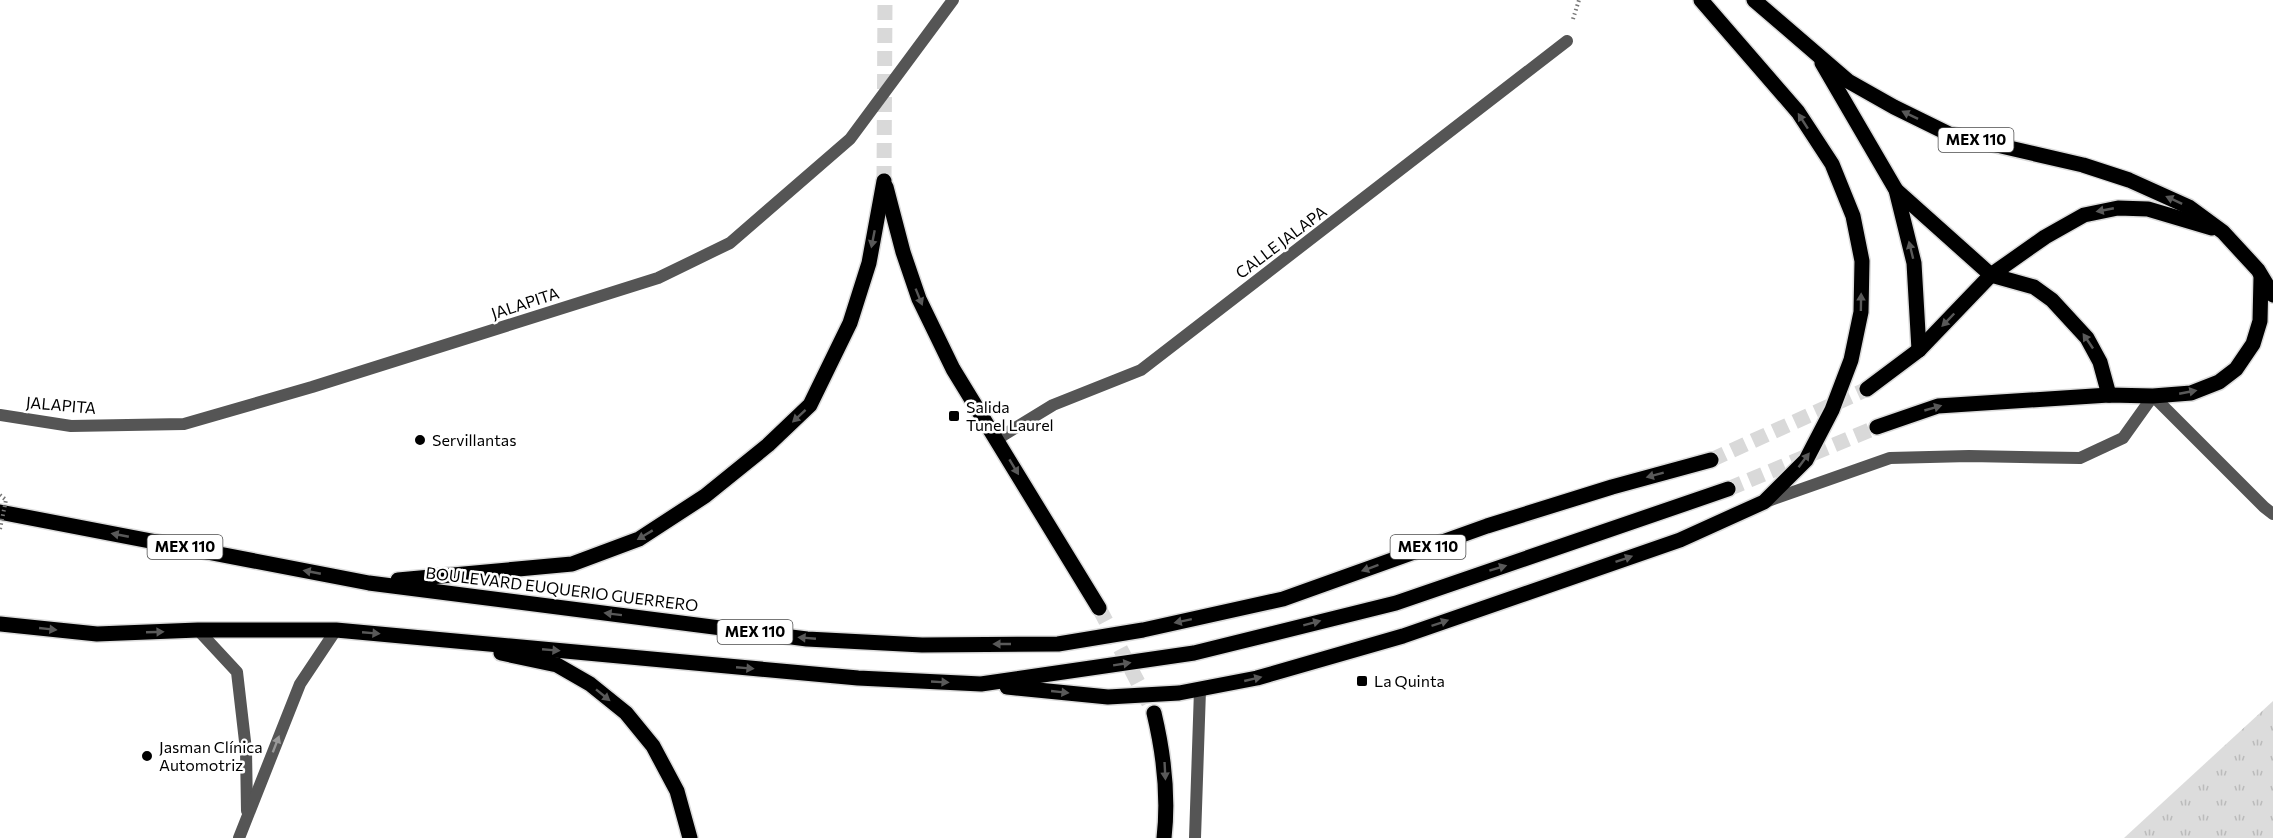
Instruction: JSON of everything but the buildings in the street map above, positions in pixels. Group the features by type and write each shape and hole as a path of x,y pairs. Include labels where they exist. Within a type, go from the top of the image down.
{"main road":[{"path":"981,684 1108,697 1179,693 1257,678 1404,636 1680,540 1764,502 1806,460 1832,410 1851,360 1861,312 1862,261 1853,216 1832,164 1798,112 1701,0"},
{"name":"MEX 110","path":"1754,0 1848,81 1949,134 2083,165 2129,180 2189,207 2223,232 2258,270 2273,295"},
{"path":"1816,54 1896,190 1914,263 1920,350"},
{"path":"369,583 572,564 639,539 705,496 768,445 810,405 850,323 869,263 884,181 903,252 920,299 953,369 1099,608"},
{"path":"1896,190 1991,275 2034,287 2052,300 2087,338 2100,362 2109,395"},
{"path":"1867,389 1920,350 1991,275 2044,237 2084,215 2118,208 2148,209 2223,232"},
{"path":"1877,427 1938,406 2109,395 2153,396 2192,393 2219,382 2236,369 2253,344 2260,321 2261,277"},
{"name":"BOULEVARD EUQUERIO GUERRERO","path":"0,512 369,583 807,639 922,645 1058,644 1143,630 1283,600 1487,526 1612,487 1711,460"},
{"name":"MEX 110","path":"0,624 97,634 198,630 336,630 858,678 981,684 1194,653 1396,603 1728,489"},
{"name":"MEX 110","path":"430,638 556,665 590,684 626,713 653,746 677,791 690,838"},
{"path":"1154,713 1164,754 1167,813 1164,838"}],"street":[{"name":"JALAPITA","path":"0,415 71,426 184,424 323,384 658,278 730,243 850,139 953,0"},
{"name":"CALLE JALAPA","path":"997,439 1053,405 1141,370 1566,41"},
{"path":"1764,502 1890,458 1969,456 2080,458 2123,438 2153,396 2273,514"},
{"path":"198,630 237,672 246,750 247,818"},
{"path":"239,838 300,684 336,630"},
{"path":"1195,838 1200,690"}],"path":[{"path":"0,495 6,500 0,529"}],"green space":[{"path":"2273,701 2273,838 2124,838"}],"tunnel":[{"path":"884,181 885,0"},
{"path":"1711,460 1867,389"},
{"path":"1728,489 1877,427"},
{"path":"1099,608 1154,713"}],"place":[{"name":"Salida Tunel Laurel","path":"954,416"},
{"name":"Servillantas","path":"420,440"},
{"name":"La Quinta","path":"1362,681"},
{"name":"Jasman Clínica Automotriz","path":"147,756"}]}
